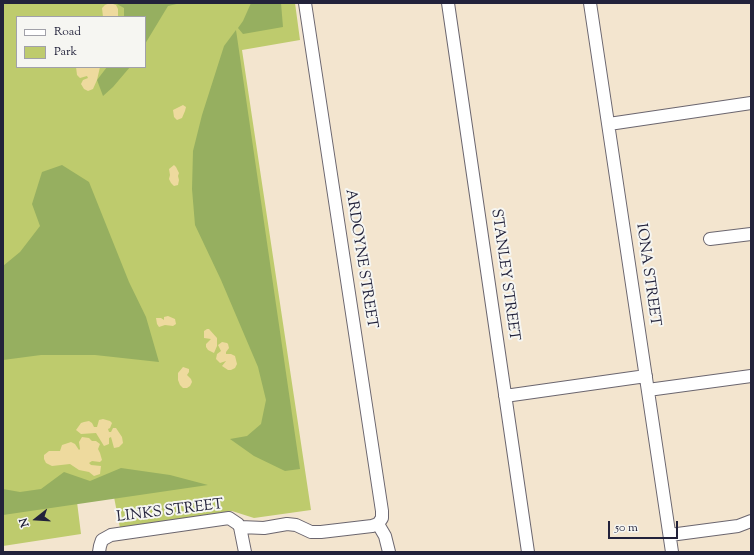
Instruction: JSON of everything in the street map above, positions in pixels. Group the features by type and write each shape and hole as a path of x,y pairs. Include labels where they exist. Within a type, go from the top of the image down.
{"street":[{"name":"ARDOYNE STREET","path":"305,3 382,511 379,522 388,533 388,548"},
{"name":"STANLEY STREET","path":"448,3 528,552"},
{"name":"IONA STREET","path":"590,3 672,552"},
{"path":"609,124 751,103"},
{"path":"710,239 751,234"},
{"path":"505,396 646,376"},
{"path":"648,390 751,376"},
{"name":"LINKS STREET","path":"101,546 111,535 222,518 234,520 241,532"},
{"path":"670,535 738,526 751,521"},
{"path":"244,552 241,532 287,524 311,532 321,532 372,526 379,522"}],"green space":[{"path":"3,3 295,3 300,40 242,50 311,510 254,518 232,511 120,528 114,497 77,502 81,534 3,546"},
{"path":"115,3 181,3 168,6 146,42 146,16 124,16 124,8"},
{"path":"251,3 281,3 283,27 243,34 238,28 243,21"},
{"path":"236,30 300,469 285,471 254,456 230,439 247,436 261,424 266,400 258,367 221,280 195,225 192,189 193,151 202,115 224,46"},
{"path":"106,68 129,68 103,96 97,80"},
{"path":"62,165 89,182 129,282 146,317 159,362 95,355 41,355 3,360 3,266 20,252 40,226 32,204 42,172"},
{"path":"121,468 170,475 208,485 3,515 3,489 20,492 41,489 64,472 90,481"}],"sand":[{"path":"110,3 116,5 118,9 118,16 103,16 102,8"},
{"path":"76,68 100,68 93,89 88,91 84,89 81,84 83,80 88,78 87,76 80,78 77,75"},
{"path":"183,105 186,107 185,111 182,118 177,120 174,117 173,110"},
{"path":"174,165 179,173 179,180 178,185 174,186 169,179 169,169"},
{"path":"168,316 175,319 176,324 173,326 165,325 159,327 156,318 161,318 164,320 164,317"},
{"path":"209,329 217,338 217,346 214,353 206,347 206,344 211,339 204,338 204,331"},
{"path":"222,342 228,344 229,348 226,354 235,356 237,364 235,368 231,370 228,370 222,366 226,361 220,363 216,359 217,354 221,351 218,345"},
{"path":"183,367 189,369 187,375 192,382 187,388 183,388 178,380 178,373"},
{"path":"103,419 112,423 108,429 109,432 111,432 113,428 116,428 122,437 123,443 119,447 114,448 111,437 109,438 109,444 104,446 96,433 81,434 76,430 81,423 89,421 94,427 97,427 99,420"},
{"path":"82,437 89,438 100,444 98,449 102,460 100,462 92,461 89,463 91,465 101,466 100,474 94,476 89,472 79,470 70,464 52,466 46,463 44,455 49,451 60,451 62,445 71,442 75,444 79,450 79,442"}]}
